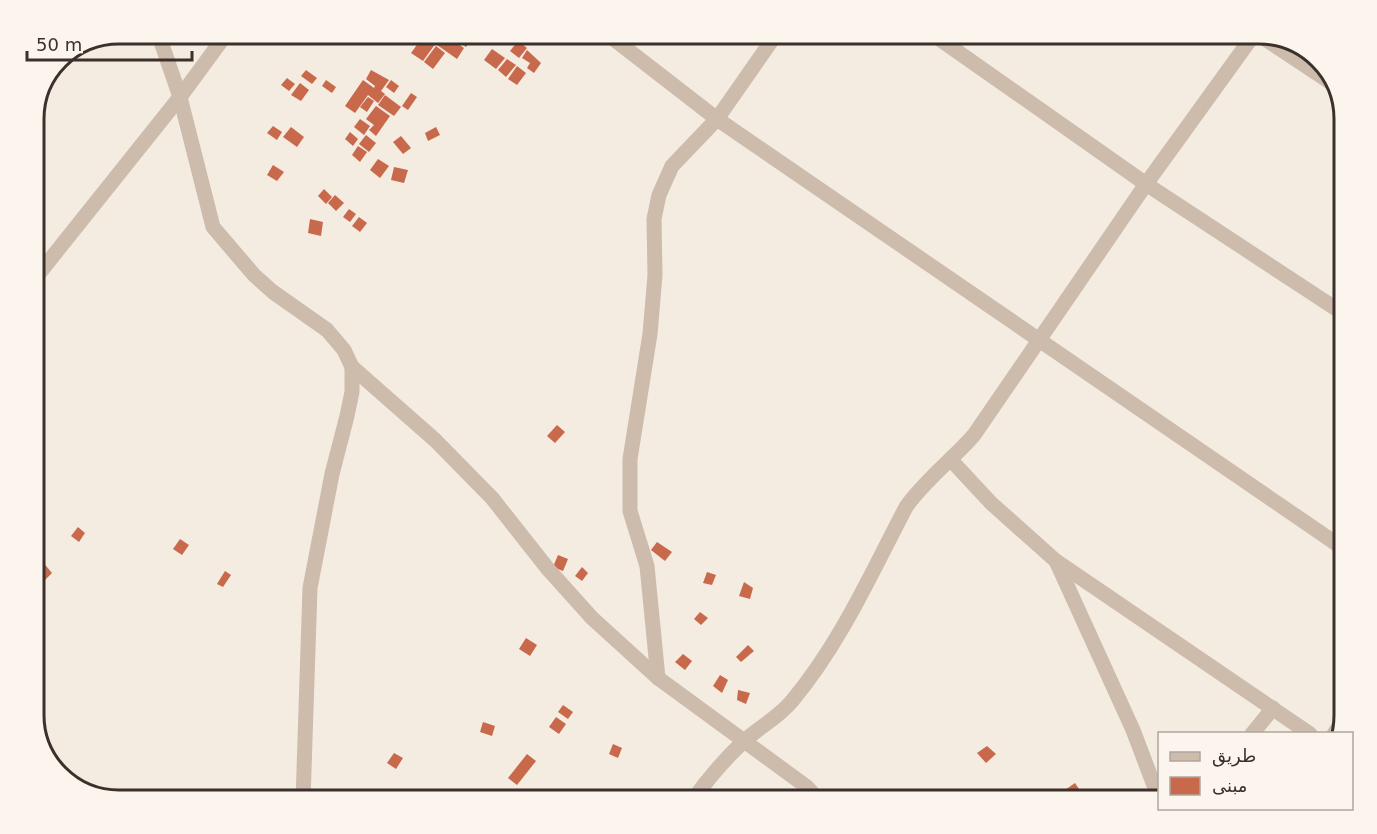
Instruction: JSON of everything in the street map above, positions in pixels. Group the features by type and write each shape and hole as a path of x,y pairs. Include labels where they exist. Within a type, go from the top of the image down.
{"street":[{"path":"162,44 180,97 213,227 254,275 273,292 327,330 344,350 352,367 435,440 492,498 548,569 592,618 658,678 810,790"},
{"path":"44,266 180,97 219,44"},
{"path":"620,44 717,119 1334,542"},
{"path":"658,678 647,566 630,511 630,459 650,334 655,275 654,219 659,195 672,166 717,119 769,44"},
{"path":"946,44 1146,184 1333,307"},
{"path":"700,790 744,741 772,721 791,702 822,663 906,507 922,484 951,460 974,435 1146,184 1247,44"},
{"path":"1273,45 1319,75"},
{"path":"303,790 310,588 332,474 347,416 352,367"},
{"path":"951,460 991,503 1056,561 1307,732"},
{"path":"1056,561 1133,730 1155,790"},
{"path":"1254,732 1273,708"}],"building":[{"path":"418,44 435,44 423,61 411,53"},
{"path":"458,44 464,48 457,59 437,45"},
{"path":"516,44 522,44 527,48 519,58 510,51"},
{"path":"436,46 445,53 433,69 424,62"},
{"path":"492,49 505,58 496,69 484,60"},
{"path":"527,50 541,63 534,73 527,68 530,63 522,58"},
{"path":"507,59 516,65 506,77 498,70"},
{"path":"517,66 526,73 517,85 508,79"},
{"path":"306,70 317,78 312,84 301,76"},
{"path":"371,70 389,80 381,91 385,94 378,103 368,95 355,113 345,106 363,80 374,88 375,86 366,79"},
{"path":"287,78 295,84 289,91 281,85"},
{"path":"326,80 336,87 332,93 322,86"},
{"path":"391,80 399,86 394,93 386,87"},
{"path":"300,83 309,90 301,101 291,95"},
{"path":"411,93 417,97 408,110 402,106"},
{"path":"385,95 401,107 394,116 378,105"},
{"path":"368,97 374,101 367,112 360,107"},
{"path":"376,106 390,116 376,136 369,130 374,125 366,119"},
{"path":"360,119 370,126 364,135 354,127"},
{"path":"273,126 282,132 277,140 267,133"},
{"path":"291,127 304,137 297,147 283,137"},
{"path":"436,127 440,135 428,141 425,133"},
{"path":"350,132 358,139 353,146 345,139"},
{"path":"366,135 376,143 369,152 359,144"},
{"path":"401,136 411,148 403,154 393,142"},
{"path":"358,146 367,152 360,162 352,155"},
{"path":"378,159 389,166 380,178 370,170"},
{"path":"273,165 284,172 277,181 267,175"},
{"path":"394,167 408,170 404,183 391,180"},
{"path":"324,189 332,197 326,204 318,196"},
{"path":"335,195 344,203 336,211 328,203"},
{"path":"349,209 356,214 350,222 343,217"},
{"path":"359,217 367,223 360,232 352,226"},
{"path":"310,219 323,222 321,236 308,233"},
{"path":"557,425 565,432 555,443 547,436"},
{"path":"78,527 85,533 79,542 71,536"},
{"path":"180,539 189,545 182,555 173,549"},
{"path":"657,542 672,552 665,561 651,550"},
{"path":"558,555 568,559 563,571 553,567"},
{"path":"44,563 52,573 44,581"},
{"path":"582,567 588,573 582,581 575,576"},
{"path":"225,571 231,575 223,587 217,584"},
{"path":"707,572 716,575 712,585 703,583"},
{"path":"744,582 753,588 750,599 739,596"},
{"path":"700,612 708,618 701,625 694,619"},
{"path":"526,638 537,645 530,656 519,649"},
{"path":"748,645 754,651 741,662 736,657"},
{"path":"683,654 692,661 685,670 675,662"},
{"path":"720,675 728,680 722,693 713,686"},
{"path":"738,690 750,693 746,704 737,700"},
{"path":"563,705 573,712 568,719 558,712"},
{"path":"556,717 566,724 559,734 549,727"},
{"path":"483,722 495,726 492,736 480,732"},
{"path":"613,744 622,748 618,758 609,754"},
{"path":"987,746 996,754 986,763 977,753"},
{"path":"394,753 403,758 396,769 387,763"},
{"path":"527,754 536,761 517,785 508,778"},
{"path":"1075,783 1080,790 1065,790"}]}
